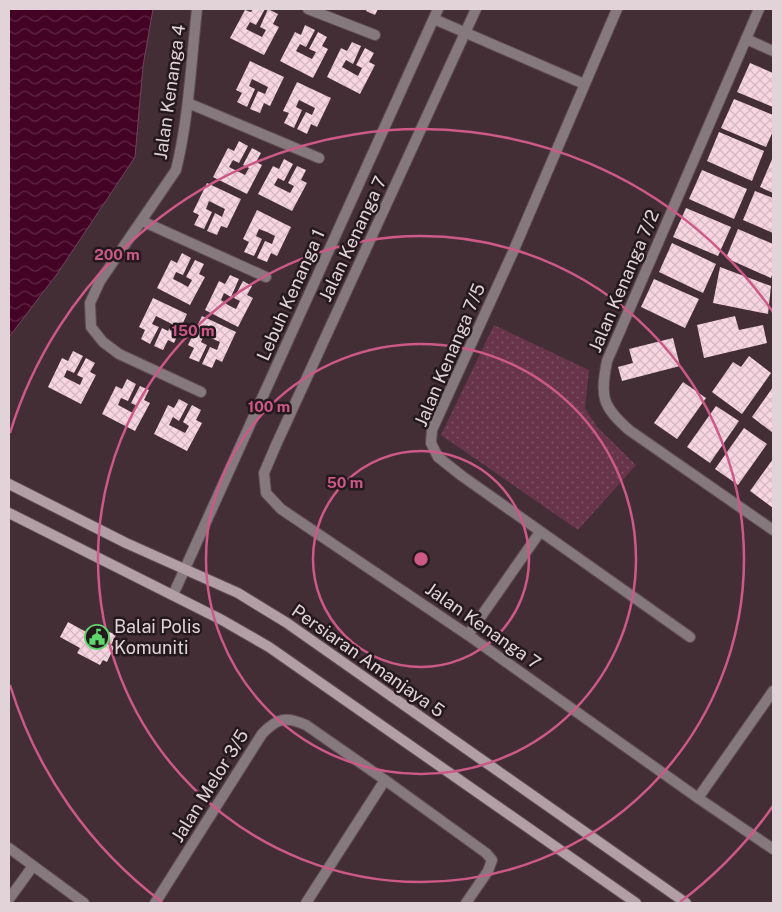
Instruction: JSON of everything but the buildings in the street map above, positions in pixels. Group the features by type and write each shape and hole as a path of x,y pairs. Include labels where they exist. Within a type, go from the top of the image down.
{"street":[{"name":"Jalan Kenanga 4","path":"197,9 188,103 176,170 100,281 90,303 91,327 102,342 119,354 201,392"},
{"path":"308,9 374,35"},
{"name":"Lebuh Kenanga 1","path":"173,595 438,9"},
{"name":"Jalan Kenanga 7","path":"476,9 264,473 266,493 281,509 468,635 773,849"},
{"name":"Jalan Kenanga 7/5","path":"616,9 513,252 432,430 431,443 438,457 462,476 690,637"},
{"name":"Jalan Kenanga 7/2","path":"759,9 607,361 604,379 604,399 612,414 629,430 773,530"},
{"path":"434,19 584,84"},
{"path":"746,39 773,51"},
{"path":"188,103 319,158"},
{"path":"142,221 266,277"},
{"name":"Persiaran Amanjaya 5","path":"9,484 90,526 238,593 286,623 686,903"},
{"path":"9,513 222,620 269,647 636,903"},
{"path":"468,635 540,532"},
{"path":"698,798 773,691"},
{"name":"Jalan Melor 3/5","path":"156,903 262,734 270,725 281,720 292,719 306,725 486,853 492,860 488,871 466,903"},
{"path":"306,903 385,780"},
{"path":"9,848 84,903"},
{"path":"9,899 33,866"}],"shaded area":[{"path":"494,325 589,370 585,408 598,428 636,465 578,530 441,435"}],"water":[{"path":"9,9 153,9 143,66 135,157 57,274 9,337"}],"place":[{"name":"Balai Polis Komuniti","path":"97,637"}]}
